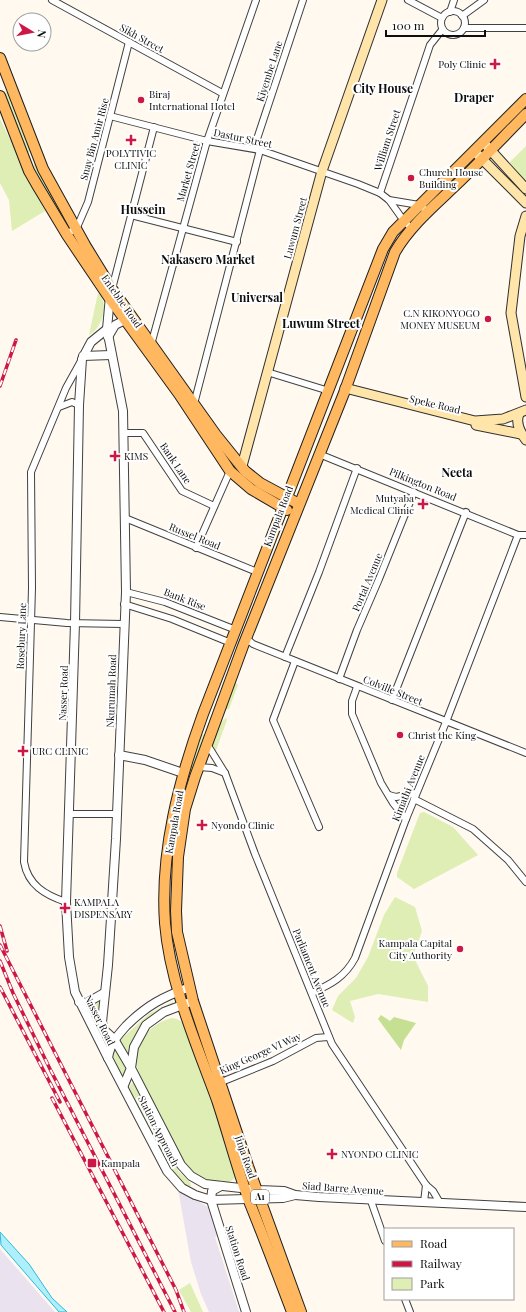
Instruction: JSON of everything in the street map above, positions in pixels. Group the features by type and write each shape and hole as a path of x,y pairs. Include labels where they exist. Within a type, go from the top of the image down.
{"main road":[{"name":"Luwum Street","path":"242,466 322,171 382,0"},
{"name":"Entebbe Road","path":"0,58 43,169 71,232"},
{"path":"0,90 10,85"},
{"name":"Entebbe Road","path":"0,96 37,185 71,232 111,294 216,435 242,466 295,514"},
{"name":"Kampala Road","path":"193,1001 178,936 176,880 185,809 198,767 247,643 295,514 320,454 395,252 412,229 482,160 487,147 526,99"},
{"name":"Kampala Road","path":"183,1005 166,927 165,889 172,831 183,772 203,714 257,572 329,391 383,249 393,232 475,152 487,147 526,114"},
{"path":"487,147 526,190"},
{"path":"475,152 526,203"},
{"path":"26,161 38,156"},
{"path":"525,218 520,236 510,313 526,397"},
{"name":"Entebbe Road","path":"111,294 125,320 150,347 230,471 251,490 284,503 299,504"},
{"name":"Speke Road","path":"344,391 475,421 503,419 522,412"},
{"name":"Speke Road","path":"344,391 447,419 524,437"},
{"path":"522,412 517,421 524,437"},
{"name":"Jinja Road","path":"193,1001 249,1200 292,1312"},
{"name":"Jinja Road","path":"183,1005 216,1084 259,1195 301,1312"}],"street":[{"name":"Sikh Street","path":"52,0 222,93"},
{"name":"Market Street","path":"150,347 207,141 222,93 256,0"},
{"name":"Kiyembe Lane","path":"254,148 303,0"},
{"path":"408,0 442,18"},
{"path":"450,12 456,12 462,16 465,22 464,28 459,34 452,36 442,30 441,24 442,18 450,12 454,0"},
{"path":"462,16 484,0"},
{"path":"464,28 526,28"},
{"name":"William Street","path":"380,193 430,45 442,30"},
{"name":"Snay Bin Amir Rise","path":"71,232 88,202 129,42"},
{"name":"Dastur Street","path":"110,116 207,141 254,148 322,171 380,193 390,200 404,221 412,229"},
{"path":"111,294 154,127"},
{"path":"194,404 260,150"},
{"name":"Dastur Street","path":"390,200 419,205 429,212"},
{"path":"131,215 237,242"},
{"name":"Nkurumah Road","path":"111,294 108,336 111,355 122,398 124,433 126,592 123,624 117,814 103,1026 106,1033 114,1040"},
{"path":"82,358 91,342 108,336 115,325 125,320"},
{"path":"82,358 111,355"},
{"name":"Nasser Road","path":"82,358 79,406 75,623 66,902 69,956 79,1002 108,1058"},
{"name":"Rosebury Lane","path":"66,902 54,898 34,884 28,876 24,862 31,619 31,472 70,380 82,358"},
{"path":"267,372 329,391"},
{"path":"59,407 72,402 79,406"},
{"name":"Bank Lane","path":"124,433 143,433 182,491 214,506"},
{"name":"Pilkington Road","path":"320,454 523,534"},
{"path":"285,657 319,572 357,468"},
{"path":"196,548 230,471"},
{"name":"Portal Avenue","path":"338,679 414,492"},
{"path":"392,700 466,512"},
{"name":"Russel Road","path":"125,518 257,572"},
{"name":"Kimathi Avenue","path":"312,993 341,978 352,964 415,796 523,534"},
{"name":"Bank Rise","path":"126,592 151,598 236,630"},
{"path":"124,604 172,619 231,643"},
{"path":"172,619 177,607"},
{"path":"0,617 75,623 123,624"},
{"name":"Colville Street","path":"247,643 526,753"},
{"path":"295,661 273,720 319,827"},
{"path":"357,687 352,701 352,714 381,783 393,803 406,819"},
{"name":"Parliament Avenue","path":"207,744 225,773 255,854 328,1036 342,1061 426,1186 434,1191 440,1203"},
{"path":"119,755 145,760 183,772"},
{"path":"198,767 212,768 225,773"},
{"path":"389,795 396,797 415,796 473,829 508,860 526,882"},
{"path":"69,814 117,814"},
{"path":"108,1058 114,1040 148,1006 190,987"},
{"path":"79,1002 90,1001 98,998 104,993"},
{"path":"124,1085 131,1068 134,1047 146,1025 160,1014 193,1001"},
{"name":"King George VI Way","path":"316,1038 325,1028"},
{"name":"King George VI Way","path":"216,1084 273,1061 316,1038 328,1036"},
{"name":"Station Approach","path":"114,1040 131,1068 184,1168 200,1182 246,1189"},
{"name":"Station Approach","path":"108,1058 124,1085 173,1180 188,1192 211,1200 249,1200 259,1195"},
{"path":"211,1200 212,1191 221,1186"},
{"path":"424,1202 426,1186"},
{"name":"Siad Barre Avenue","path":"246,1189 259,1195 284,1191 295,1195 371,1201 526,1207"},
{"name":"Station Road","path":"211,1200 246,1312"},
{"path":"371,1201 384,1238"},
{"path":"405,1300 410,1312"}],"shaded area":[{"path":"178,1189 211,1209 219,1235 215,1237 239,1312 209,1312 201,1294 191,1262"},
{"path":"0,1249 55,1312 0,1312"}],"green space":[{"path":"7,92 29,147 29,152 27,152 5,96 5,93"},
{"path":"0,119 45,211 12,231 9,200 0,183"},
{"path":"526,146 526,182 508,164"},
{"path":"35,163 66,219 64,220 33,167"},
{"path":"98,293 102,298 104,309 103,316 98,327 89,335"},
{"path":"234,681 238,685 229,709 224,710"},
{"path":"226,718 227,720 215,753 209,744 217,726"},
{"path":"201,734 204,735 187,785 179,829 175,828 182,792"},
{"path":"424,812 453,827 478,855 414,889 397,877 397,873 420,813"},
{"path":"395,897 415,907 422,931 413,956 428,986 428,1002 378,994 350,1001 355,1017 353,1023 332,1010 338,996 356,978 368,957 384,915"},
{"path":"85,997 88,999 101,999 98,1023 109,1041 107,1049"},
{"path":"173,1002 173,1005 148,1021 137,1033 130,1050 128,1061 118,1042 150,1013"},
{"path":"381,1015 390,1021 394,1017 416,1023 404,1040 401,1050 378,1019"},
{"path":"173,1018 179,1020 185,1025 215,1107 235,1171 235,1178 226,1183 202,1181 193,1175 162,1121 136,1064 138,1048 146,1034 158,1024"},
{"path":"113,1046 125,1067 126,1076 123,1077 112,1057"},
{"path":"132,1083 134,1084 178,1171 190,1182 191,1186 184,1186 170,1169 128,1089"},
{"path":"190,1283 203,1312 191,1312 179,1290"}],"water":[{"path":"0,1232 29,1264 52,1298 67,1312 59,1312 1,1245"}],"railway":[{"path":"0,386 16,340"},
{"path":"0,926 7,951"},
{"path":"0,945 176,1290 184,1312"},
{"path":"0,961 13,993 50,1069 175,1312"},
{"path":"0,987 60,1102"},
{"path":"52,1098 164,1312"}],"place":[{"name":"Poly Clinic","path":"495,64"},
{"name":"Biraj International Hotel","path":"141,100"},
{"name":"POLYTIVIC CLINIC","path":"131,140"},
{"name":"Church House Building","path":"411,178"},
{"name":"C.N KIKONYOGO MONEY MUSEUM","path":"488,319"},
{"name":"KIMS","path":"115,456"},
{"name":"Mutyaba Medical Clinic","path":"423,504"},
{"name":"Christ the King","path":"400,735"},
{"name":"URC CLINIC","path":"23,751"},
{"name":"Nyondo Clinic","path":"202,825"},
{"name":"KAMPALA DISPENSARY","path":"65,908"},
{"name":"Kampala Capital City Authority","path":"460,949"},
{"name":"NYONDO CLINIC","path":"332,1154"},
{"name":"Kampala","path":"92,1163"}],"district":[{"name":"City House","path":"383,89"},
{"name":"Draper","path":"474,98"},
{"name":"Hussein","path":"143,210"},
{"name":"Nakasero Market","path":"208,260"},
{"name":"Universal","path":"257,298"},
{"name":"Luwum Street","path":"321,324"},
{"name":"Neeta","path":"457,473"}]}
